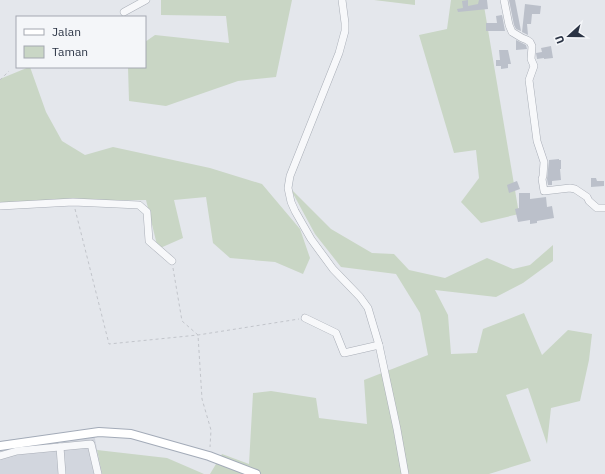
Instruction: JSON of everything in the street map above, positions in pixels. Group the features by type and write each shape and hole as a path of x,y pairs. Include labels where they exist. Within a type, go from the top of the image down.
{"main road":[{"path":"0,446 99,432 131,434 209,456 256,474"}],"street":[{"path":"124,12 146,0"},
{"path":"342,0 345,31 339,53 290,176 288,188 291,202 311,239 333,268 360,297 368,308 379,345 405,474"},
{"path":"504,0 509,25 512,32 530,42 532,46 531,59 534,66 529,80 537,141 544,162 542,179 544,191 570,188 575,189 588,197 589,201 597,208 605,208"},
{"path":"0,206 73,202 139,205 147,212 149,241 172,261"},
{"path":"305,318 336,333 344,353 379,345"},
{"path":"0,456 17,452 91,444 98,474"},
{"path":"60,447 62,474"}],"path":[{"path":"0,80 9,71"},
{"path":"73,202 109,344 198,334 305,318"},
{"path":"172,261 182,321 198,334 202,399 211,430 209,456"}],"shaded area":[{"path":"93,429 102,474 0,474 0,441"}],"green space":[{"path":"161,0 292,0 276,77 238,81 166,106 129,101 128,68 146,68 146,41 155,35 229,43 226,16 161,15"},
{"path":"374,0 415,0 415,5"},
{"path":"451,0 483,0 519,214 481,223 461,202 479,178 476,150 454,153 419,35 447,29"},
{"path":"27,68 30,68 46,112 62,141 85,155 113,147 210,168 262,184 300,229 310,258 303,274 275,262 230,258 213,243 206,197 174,200 183,238 158,249 146,200 79,201 0,209 0,79"},
{"path":"290,188 331,229 372,253 394,254 409,270 445,278 487,258 513,269 530,265 553,245 553,261 523,283 496,297 435,290 448,315 451,354 477,353 483,329 524,313 542,355 568,330 592,334 589,360 580,401 551,408 547,444 528,388 506,395 531,461 489,474 210,474 222,454 249,464 253,393 271,391 316,398 319,418 367,424 364,380 428,355 420,313 396,274 341,267 315,234"},
{"path":"97,450 167,458 204,474 102,474"}],"building":[{"path":"468,0 468,6 478,4 479,0 487,0 488,9 458,12 457,9 463,8 462,1"},
{"path":"509,0 515,0 521,31 516,29 514,25"},
{"path":"525,4 541,6 540,14 532,14 531,24 527,24 528,35 522,32"},
{"path":"502,15 505,31 486,31 486,23 497,23 496,16"},
{"path":"516,40 526,45 527,49 516,50"},
{"path":"551,46 553,58 537,59 536,53 542,52 541,48"},
{"path":"499,50 508,50 511,64 508,64 508,68 501,69 501,66 496,66 496,60 500,60"},
{"path":"549,160 561,160 561,180 552,181 552,185 548,185 547,179"},
{"path":"591,178 596,178 597,181 604,181 604,186 591,187"},
{"path":"517,181 520,189 509,193 507,185"},
{"path":"519,193 530,193 530,199 546,197 547,207 552,206 554,218 537,221 537,223 530,224 530,220 518,222 515,209 519,208"}]}
